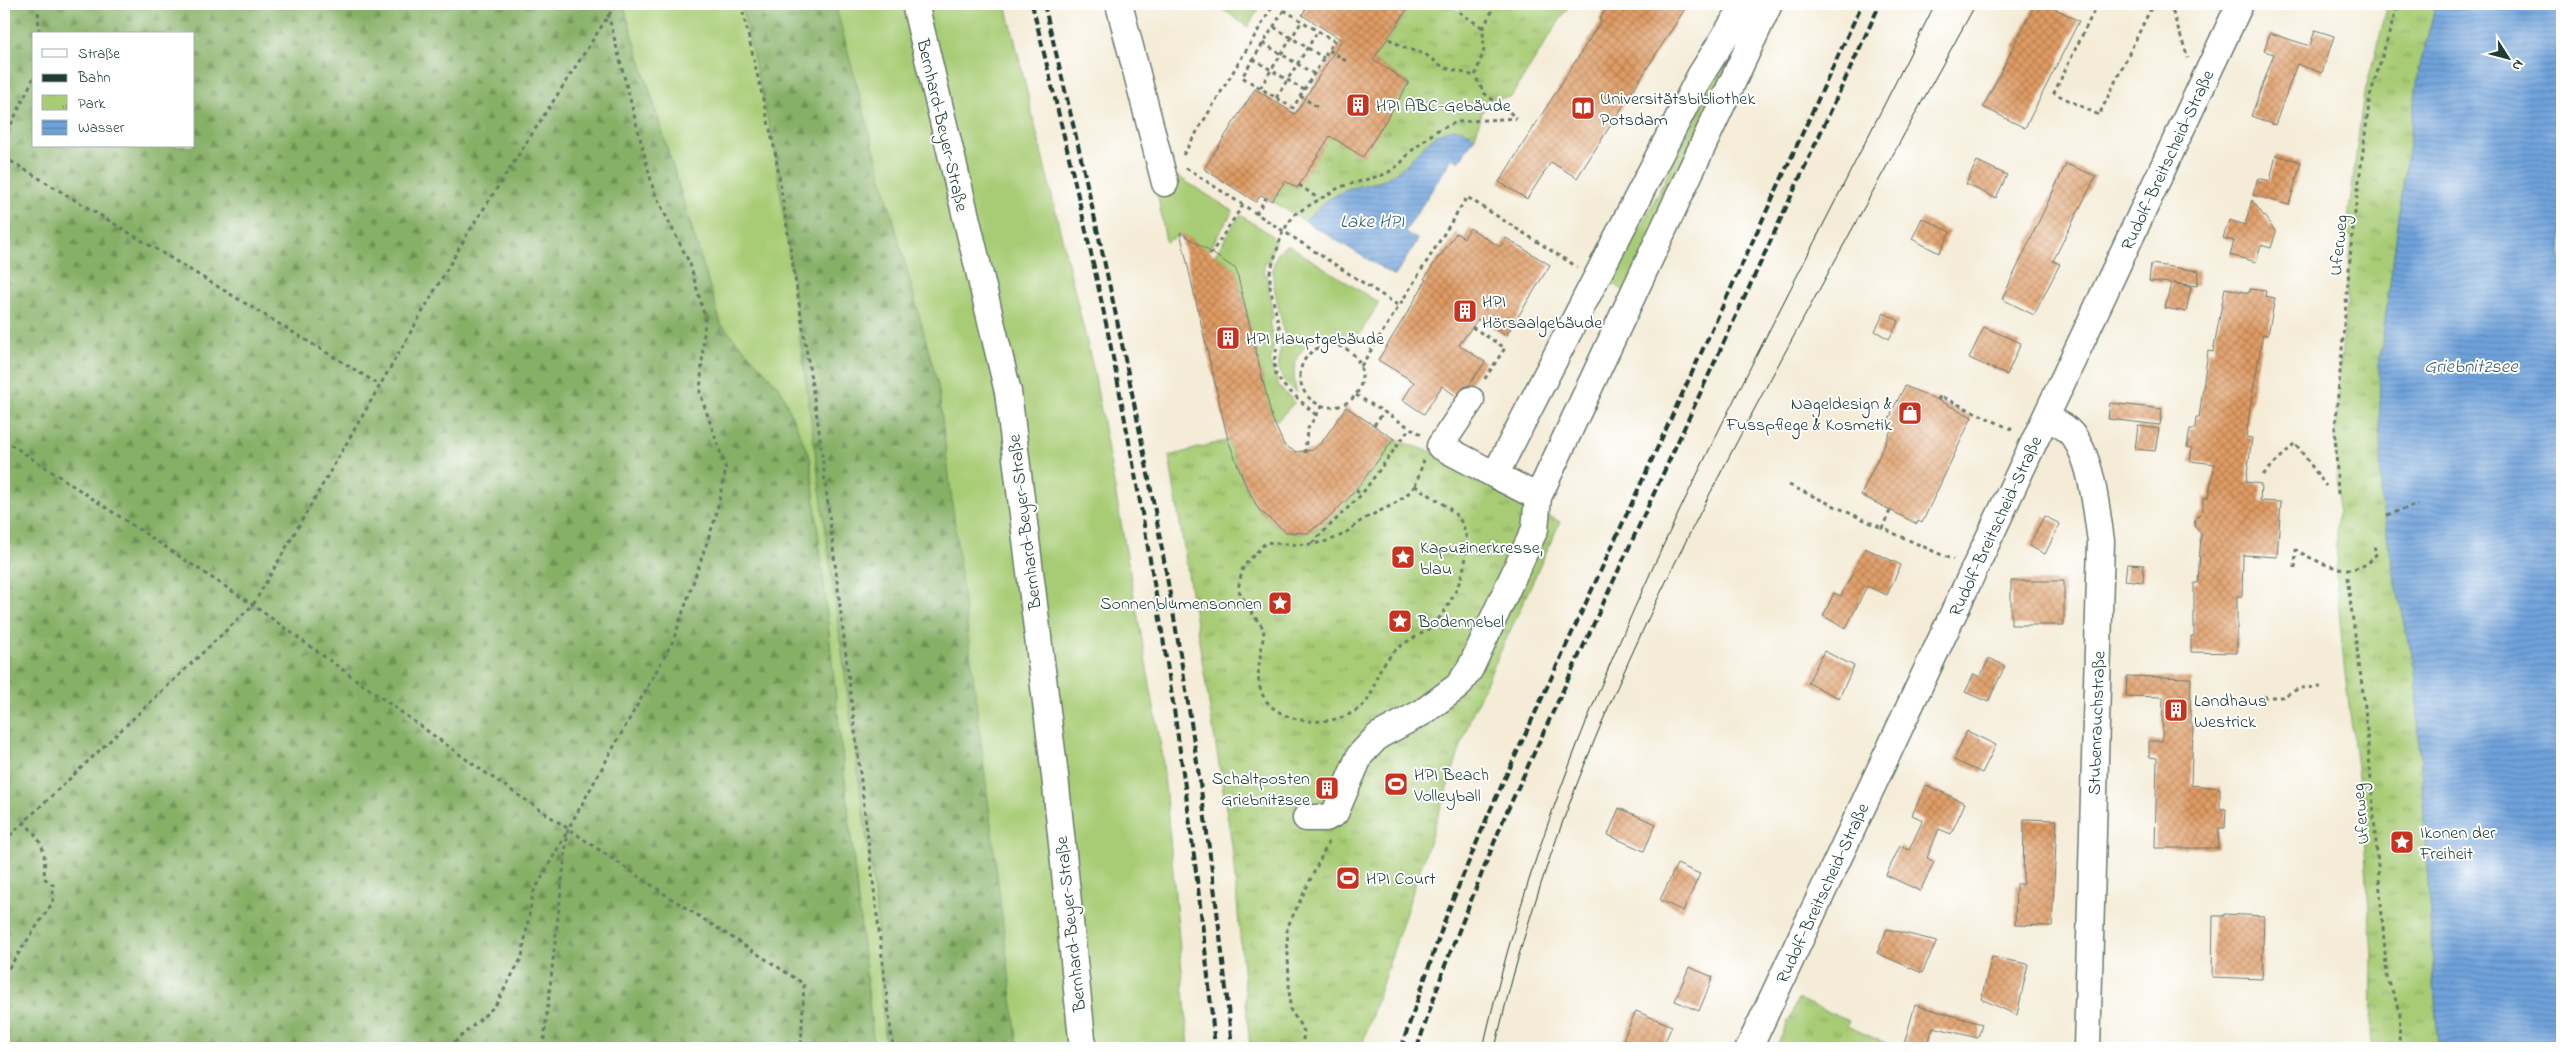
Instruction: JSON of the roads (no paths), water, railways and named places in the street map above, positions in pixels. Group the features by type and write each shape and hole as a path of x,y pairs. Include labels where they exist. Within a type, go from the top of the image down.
{"street":[{"name":"Bernhard-Beyer-Straße","path":"914,4 1008,392 1055,776 1083,1048"},
{"path":"1119,4 1165,183"},
{"path":"1495,475 1700,76 1745,4"},
{"path":"1306,818 1326,818 1335,813 1360,755 1378,736 1422,712 1458,686 1466,675 1535,529 1538,498 1768,4"},
{"name":"Rudolf-Breitscheid-Straße","path":"1749,1048 2240,4"},
{"path":"1471,400 1440,446 1538,498"},
{"name":"Stubenrauchstraße","path":"2046,418 2064,427 2084,455 2092,486 2100,541 2087,1048"}],"water":[{"name":"Griebnitzsee","path":"2436,4 2562,4 2562,1048 2438,1048 2415,669 2395,580 2381,500 2379,365 2419,69"},
{"name":"Lake HPI","path":"1452,129 1462,129 1475,137 1459,162 1452,158 1405,232 1418,240 1395,276 1305,221 1325,202 1347,189 1382,181 1404,167 1437,134"}],"tram line":[{"path":"1483,1048 1507,952 1536,858 1569,766 1605,676 1644,586 1729,410 1935,4"},
{"path":"1495,1048 1520,953 1549,860 1583,770 1620,681 1660,593 1748,420 1976,4"}],"railway":[{"path":"1032,4 1068,151 1101,300 1136,480 1176,722 1198,885 1215,1048"},
{"path":"1044,4 1104,262 1132,392 1157,523 1180,653 1200,785 1218,916 1232,1048"},
{"path":"1401,1048 1447,914 1489,813 1862,4"},
{"path":"1417,1048 1444,968 1504,818 1880,4"}],"place":[{"name":"HPI ABC-Gebäude","path":"1358,105"},
{"name":"Universitätsbibliothek Potsdam","path":"1583,108"},
{"name":"HPI Hörsaalgebäude","path":"1465,311"},
{"name":"HPI Hauptgebäude","path":"1228,338"},
{"name":"Nageldesign & Fusspflege & Kosmetik","path":"1910,413"},
{"name":"Kapuzinerkresse, blau","path":"1403,557"},
{"name":"Sonnenblumensonnen","path":"1280,603"},
{"name":"Bodennebel","path":"1400,621"},
{"name":"Landhaus Westrick","path":"2176,710"},
{"name":"HPI Beach Volleyball","path":"1396,784"},
{"name":"Schaltposten Griebnitzsee","path":"1327,788"},
{"name":"Ikonen der Freiheit","path":"2402,842"},
{"name":"HPI Court","path":"1348,878"}]}
